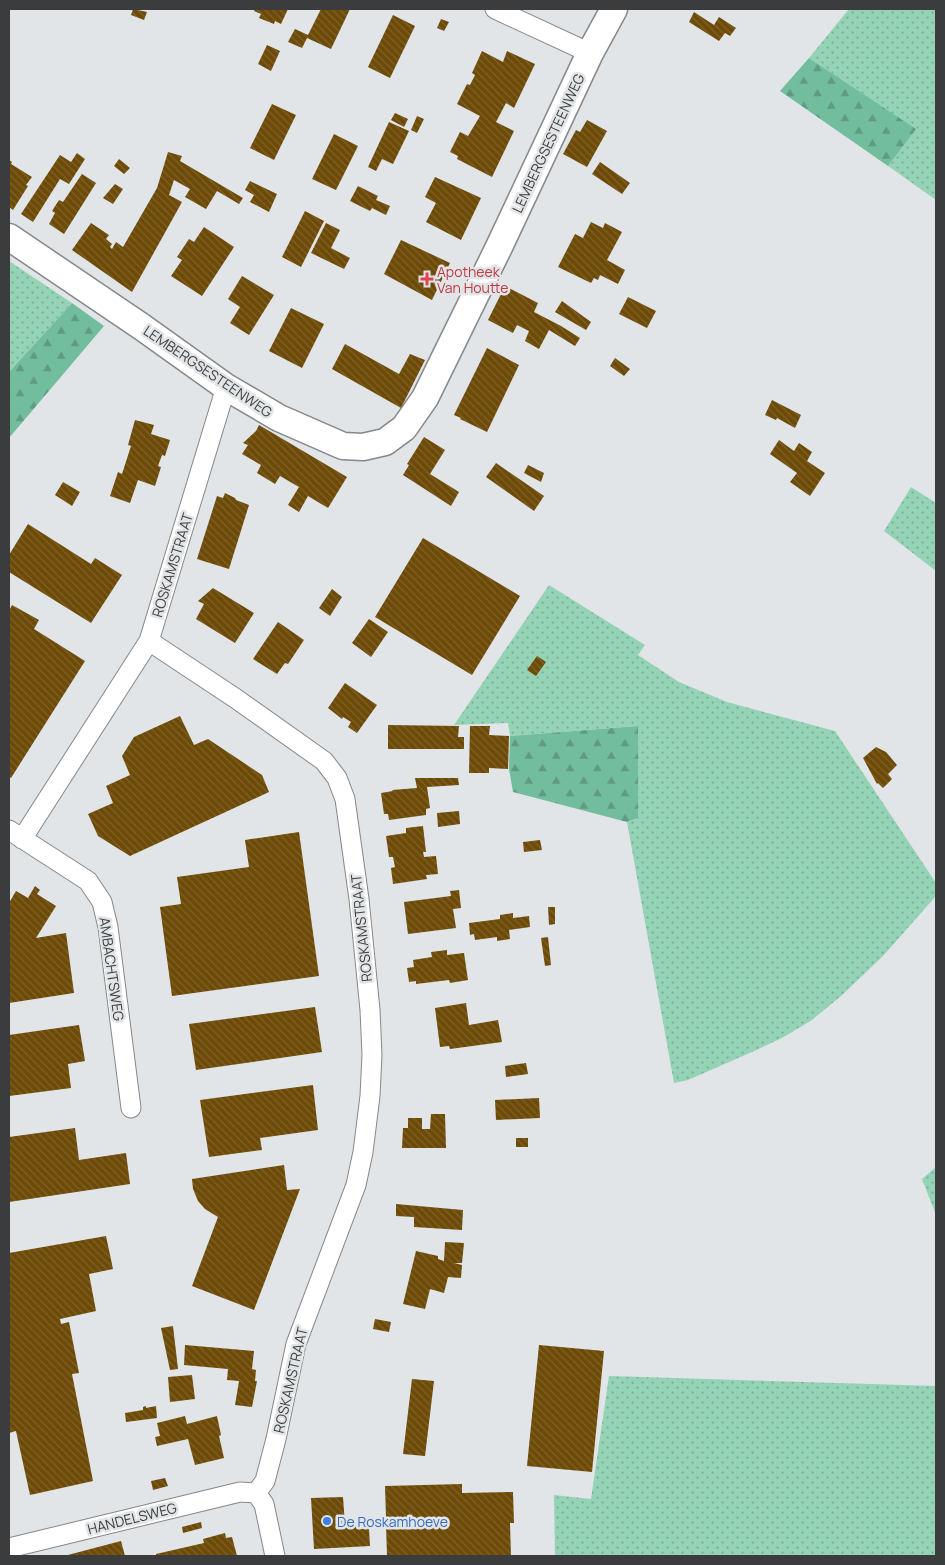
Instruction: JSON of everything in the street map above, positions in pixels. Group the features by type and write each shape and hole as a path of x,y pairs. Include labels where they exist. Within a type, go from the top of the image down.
{"street":[{"path":"495,9 590,53"},
{"name":"LEMBERGSESTEENWEG","path":"9,238 142,327 226,387 279,418 343,446 363,447 385,442 404,428 425,398 590,53 614,9"},
{"name":"ROSKAMSTRAAT","path":"226,387 149,640 324,761 337,778 346,799 359,899 370,1010 372,1055 370,1096 363,1152 356,1185 296,1344 265,1481 256,1493"},
{"name":"AMBACHTSWEG","path":"131,1108 108,927 102,902 88,881 16,834 149,640"},
{"name":"HANDELSWEG","path":"9,1548 240,1492 256,1493"},
{"path":"256,1493 264,1504 275,1556"}],"green space":[{"path":"849,9 936,9 936,200 888,166 915,129 809,58"},
{"path":"809,58 916,129 888,166 780,91"},
{"path":"9,261 72,303 9,372"},
{"path":"72,303 104,326 9,438 9,372"},
{"path":"911,487 936,503 936,571 884,531"},
{"path":"549,585 645,645 638,655 679,682 727,702 835,731 936,883 936,896 883,956 841,996 812,1020 782,1038 688,1080 674,1083 627,822 638,818 637,726 510,736 508,723 454,725"},
{"path":"638,726 638,818 627,822 513,792 509,769 510,736"},
{"path":"936,1167 936,1215 922,1179"},
{"path":"609,1376 936,1386 936,1556 555,1556 554,1495 591,1499"}],"building":[{"path":"133,9 147,12 144,20 131,15"},
{"path":"255,9 288,9 281,24 275,21 274,24 259,18 261,14 254,11"},
{"path":"321,9 350,9 331,49 307,38 302,48 288,42 295,29 308,35"},
{"path":"694,12 714,25 719,17 736,28 730,36 725,33 719,41 689,22"},
{"path":"393,15 415,26 390,78 368,67"},
{"path":"441,19 449,22 444,31 437,28"},
{"path":"267,45 280,51 271,71 258,64"},
{"path":"482,51 503,62 507,51 535,64 514,108 506,103 496,122 514,131 492,177 457,159 458,156 450,152 460,132 468,136 480,116 457,104 467,84 470,85 475,75 472,73"},
{"path":"272,104 296,115 274,160 250,148"},
{"path":"395,113 408,119 404,127 391,120"},
{"path":"417,116 424,119 417,133 411,130"},
{"path":"587,120 607,131 587,167 563,154 576,130 580,132"},
{"path":"389,122 409,131 393,164 382,159 376,171 368,167"},
{"path":"334,134 358,146 336,190 312,179"},
{"path":"168,152 182,156 180,161 243,198 239,204 217,191 206,209 185,197 190,189 174,180 169,195 182,202 132,292 72,250 91,223 109,235 106,239 112,244 110,247 112,249 116,242 123,247 157,188"},
{"path":"77,153 85,159 69,184 60,179 33,222 21,214 60,155 71,162"},
{"path":"119,159 130,168 124,174 114,166"},
{"path":"9,160 12,162 11,164 32,177 13,210 9,207"},
{"path":"600,162 630,183 622,194 592,174"},
{"path":"82,174 96,183 64,234 49,224 55,213 52,211 59,200 63,202"},
{"path":"435,177 481,198 461,240 426,222 436,203 425,197"},
{"path":"250,181 277,194 269,212 250,202 254,195 245,190"},
{"path":"115,184 123,189 113,204 103,198"},
{"path":"358,186 378,196 376,200 390,206 386,215 372,208 370,211 350,201"},
{"path":"305,211 324,221 301,267 282,257"},
{"path":"591,222 603,228 605,223 622,232 607,260 625,270 618,284 600,275 598,280 594,278 591,283 558,267 575,234 583,238"},
{"path":"326,223 340,230 331,248 350,258 344,269 311,253"},
{"path":"204,227 234,247 202,296 171,276 182,260 177,257 189,239 194,242"},
{"path":"401,240 450,263 432,300 384,274"},
{"path":"242,276 274,295 249,335 230,323 240,307 228,299"},
{"path":"505,286 538,303 534,312 580,338 575,346 549,330 539,349 525,341 529,331 517,325 513,333 488,320"},
{"path":"628,297 656,311 647,328 619,314"},
{"path":"562,301 591,322 586,330 555,312"},
{"path":"291,308 324,324 302,368 269,351"},
{"path":"345,344 399,374 410,354 425,360 401,408 332,369"},
{"path":"487,348 519,365 487,432 454,415"},
{"path":"615,358 630,369 624,376 610,366"},
{"path":"772,400 801,415 795,428 777,418 776,420 765,415"},
{"path":"135,420 154,425 151,434 170,440 165,456 162,455 158,466 161,467 155,486 138,480 130,503 110,496 118,472 122,474 131,446 128,445"},
{"path":"259,425 347,477 328,508 308,496 299,512 288,505 299,487 280,476 275,484 257,473 261,465 242,454 248,445 243,443 256,431"},
{"path":"424,437 445,450 430,474 459,492 451,506 403,475 409,465 407,464"},
{"path":"779,440 794,451 799,443 812,452 807,461 825,473 810,496 790,482 797,473 770,454"},
{"path":"496,463 544,496 534,511 486,477"},
{"path":"528,465 544,473 541,482 524,473"},
{"path":"63,482 80,492 72,506 55,495"},
{"path":"225,493 249,505 229,569 197,559 217,496 223,498"},
{"path":"28,524 91,564 95,558 122,575 91,623 9,572 9,555"},
{"path":"423,538 520,596 472,675 375,617"},
{"path":"213,588 254,613 235,643 196,619 204,604 198,601"},
{"path":"332,589 342,597 330,616 319,608"},
{"path":"12,605 39,620 34,629 85,661 11,778 9,777 9,611"},
{"path":"369,619 388,632 371,657 352,643"},
{"path":"278,622 304,640 288,664 285,663 277,674 253,659"},
{"path":"537,656 546,662 536,676 527,670"},
{"path":"345,683 377,705 357,733 348,727 351,722 343,717 342,719 328,708"},
{"path":"180,716 194,745 208,739 262,775 269,792 130,856 98,836 88,814 113,803 106,786 130,775 122,756 134,737"},
{"path":"388,725 459,726 458,737 464,737 464,749 388,749"},
{"path":"470,726 490,726 489,735 509,736 508,769 489,768 489,773 469,773"},
{"path":"876,747 886,752 897,765 888,774 892,779 883,788 877,784 863,758"},
{"path":"415,778 458,778 459,785 427,787 430,808 426,809 426,815 389,820 388,814 384,814 381,793 417,788"},
{"path":"459,811 460,824 438,827 437,813"},
{"path":"423,826 426,852 423,852 424,857 436,856 438,874 426,875 427,879 393,884 391,868 395,867 393,857 389,857 386,836 406,833 406,828"},
{"path":"299,832 319,976 172,996 160,907 181,904 177,877 249,867 245,840"},
{"path":"540,840 542,850 524,852 523,842"},
{"path":"35,886 40,890 37,894 56,906 36,938 66,933 74,993 9,1003 9,903 16,891 28,898"},
{"path":"459,890 461,908 453,909 456,928 408,934 404,902 451,896 450,891"},
{"path":"548,907 555,907 555,924 549,925"},
{"path":"513,913 513,918 529,916 530,927 509,930 510,939 497,941 497,937 475,940 474,934 470,935 469,923 500,919 500,915"},
{"path":"548,937 551,965 545,966 541,938"},
{"path":"447,950 447,955 464,953 468,980 450,983 449,980 416,984 416,981 409,982 407,968 414,967 413,960 432,957 431,952"},
{"path":"466,1003 469,1025 498,1020 502,1042 450,1049 449,1046 440,1047 435,1008"},
{"path":"315,1007 322,1052 196,1070 189,1024"},
{"path":"79,1025 85,1061 68,1064 71,1088 9,1096 9,1035"},
{"path":"526,1063 528,1074 506,1077 505,1066"},
{"path":"313,1085 318,1130 260,1138 262,1150 209,1157 200,1100"},
{"path":"539,1098 540,1118 496,1120 495,1100"},
{"path":"431,1114 445,1114 446,1148 402,1148 403,1128 408,1128 408,1118 422,1118 422,1129 430,1129"},
{"path":"75,1128 79,1160 126,1153 130,1184 9,1202 9,1137"},
{"path":"516,1138 528,1138 528,1147 516,1147"},
{"path":"284,1165 287,1190 300,1189 254,1310 192,1286 218,1217 205,1209 198,1201 193,1189 192,1179"},
{"path":"396,1204 463,1210 462,1230 414,1227 414,1217 396,1216"},
{"path":"106,1236 113,1269 89,1274 96,1311 60,1319 61,1324 69,1322 79,1373 72,1374 93,1481 30,1495 16,1431 9,1433 9,1253"},
{"path":"445,1242 464,1243 462,1263 454,1263 462,1265 461,1278 448,1277 444,1293 430,1289 425,1309 403,1304 416,1251 438,1256 438,1259 444,1261"},
{"path":"375,1319 391,1322 389,1332 373,1329"},
{"path":"173,1326 178,1369 170,1370 161,1328"},
{"path":"185,1345 254,1351 252,1369 256,1370 255,1381 257,1381 252,1407 235,1405 239,1381 227,1380 228,1369 184,1365"},
{"path":"539,1345 604,1351 592,1472 527,1466"},
{"path":"192,1375 195,1399 170,1402 168,1377"},
{"path":"412,1379 434,1381 425,1456 403,1454"},
{"path":"146,1406 146,1408 156,1406 157,1418 126,1422 125,1413 143,1410 143,1407"},
{"path":"185,1416 187,1424 217,1416 224,1458 195,1465 188,1439 157,1446 155,1437 160,1436 157,1423"},
{"path":"165,1478 168,1486 153,1490 151,1481"},
{"path":"462,1484 462,1493 513,1492 514,1523 510,1523 511,1556 387,1556 386,1524 383,1524 383,1517 386,1517 385,1486"},
{"path":"343,1497 345,1525 356,1524 357,1529 369,1529 370,1546 314,1549 311,1498"},
{"path":"201,1522 202,1528 183,1533 182,1527"},
{"path":"225,1533 226,1538 232,1537 237,1556 156,1556 156,1554 204,1543 203,1539"},
{"path":"121,1541 125,1556 64,1556"}],"place":[{"name":"Apotheek Van Houtte","path":"427,279"},
{"name":"De Roskamhoeve","path":"327,1521"}]}
